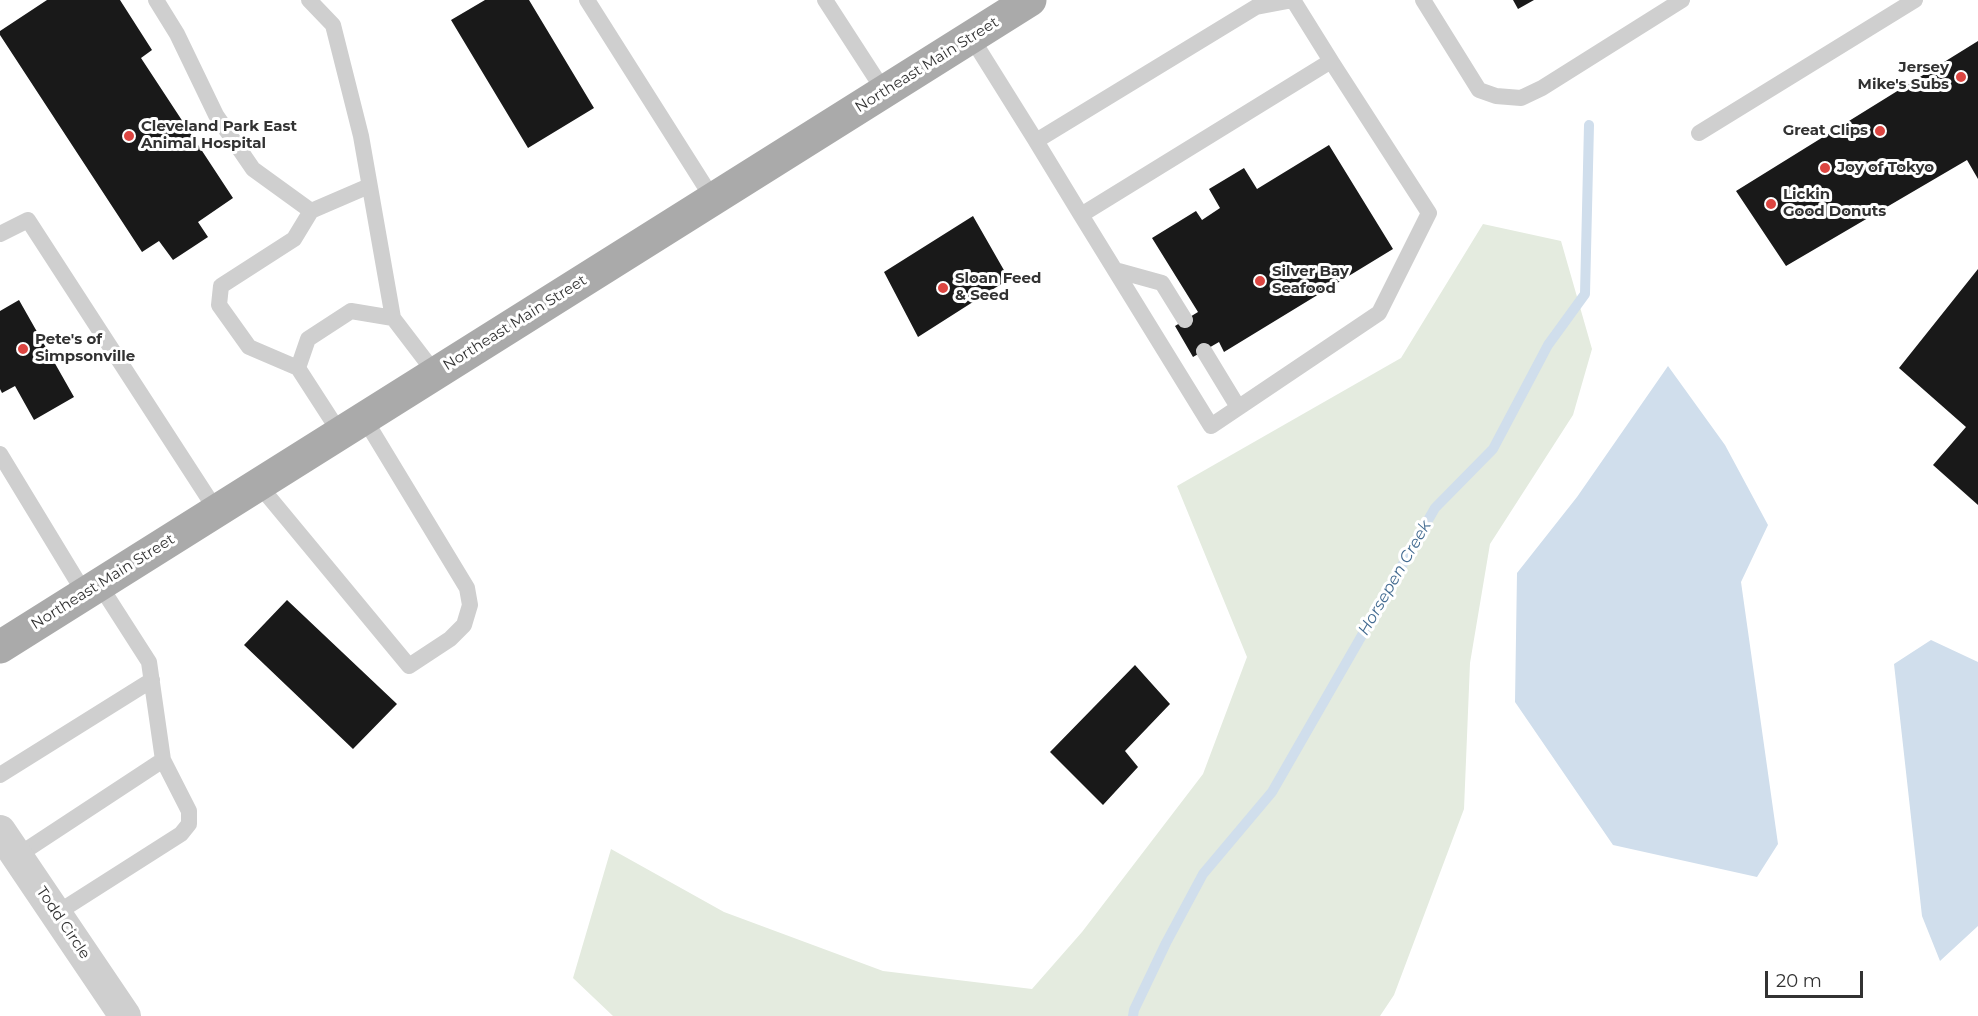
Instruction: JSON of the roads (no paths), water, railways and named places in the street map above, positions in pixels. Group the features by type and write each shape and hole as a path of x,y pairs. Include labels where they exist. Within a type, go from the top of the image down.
{"main road":[{"name":"Northeast Main Street","path":"0,646 1030,0"}],"street":[{"name":"Todd Circle","path":"9,843 125,1016"}],"lane":[{"path":"156,0 177,34 216,115 254,169 311,211"},
{"path":"309,0 333,25 361,136 393,318 435,373"},
{"path":"586,0 713,199"},
{"path":"825,0 884,91"},
{"path":"971,37 1210,426 1379,313 1429,213 1293,0 1256,7 1036,141"},
{"path":"1423,0 1479,90 1496,96 1521,98 1542,88 1682,0"},
{"path":"1699,133 1915,0"},
{"path":"1081,215 1331,61"},
{"path":"259,485 409,666 450,639 464,625 470,605 467,588 352,426 298,368 249,347 219,304 221,286 294,239 311,211 369,186"},
{"path":"0,234 28,220 216,510"},
{"path":"1115,270 1162,283 1185,320"},
{"path":"298,368 308,339 351,311 393,318"},
{"path":"1204,351 1238,407"},
{"path":"0,454 92,589 149,662 163,760 189,812 189,824 181,834 57,913"},
{"path":"0,775 152,680"},
{"path":"9,843 163,760"}],"water":[{"path":"1668,366 1725,445 1768,525 1741,582 1778,844 1757,877 1613,845 1515,702 1517,573 1577,497"},
{"path":"1931,640 1978,662 1978,926 1940,961 1922,916 1894,664"}],"waterway":[{"name":"Horsepen Creek","path":"1133,1016 1166,943 1203,874 1272,792 1435,508 1493,449 1548,345 1585,294 1589,125"}],"place":[{"name":"Jersey Mike's Subs","path":"1961,77"},
{"name":"Great Clips","path":"1880,131"},
{"name":"Cleveland Park East Animal Hospital","path":"129,136"},
{"name":"Joy of Tokyo","path":"1825,168"},
{"name":"Lickin Good Donuts","path":"1771,204"},
{"name":"Silver Bay Seafood","path":"1260,281"},
{"name":"Sloan Feed & Seed","path":"943,288"},
{"name":"Pete's of Simpsonville","path":"23,349"}]}
